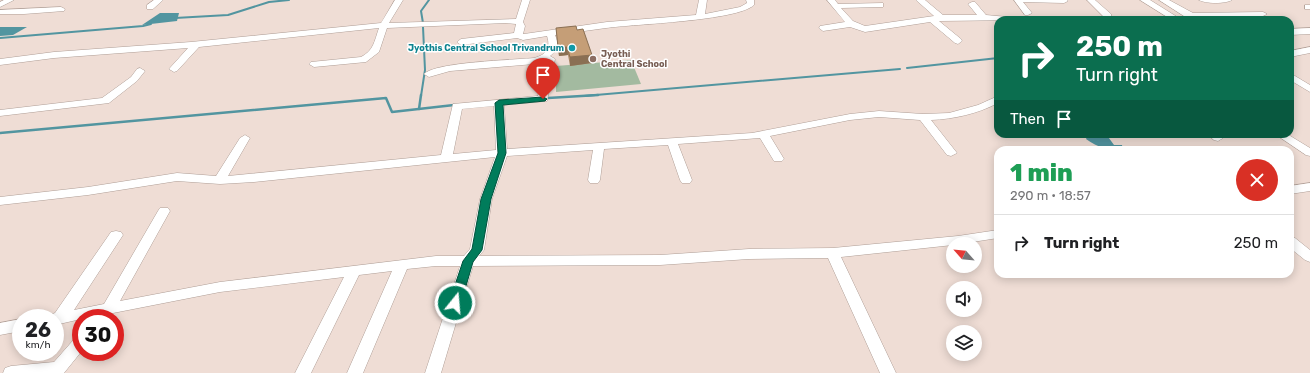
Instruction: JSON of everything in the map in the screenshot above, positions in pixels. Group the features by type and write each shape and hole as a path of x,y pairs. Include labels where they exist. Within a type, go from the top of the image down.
{"street":[{"path":"0,5 10,0"},
{"path":"150,7 159,0"},
{"path":"314,64 363,60 370,56 375,52 384,25 398,0"},
{"path":"518,35 521,26 519,22 526,0"},
{"path":"700,17 703,0"},
{"path":"461,42 518,35 523,37 607,26 700,17 742,9 751,3 750,0"},
{"path":"920,0 958,41"},
{"path":"1018,0 1028,13"},
{"path":"1026,0 1064,1"},
{"path":"1091,0 1093,4 1108,16"},
{"path":"1144,0 1171,16"},
{"path":"1163,0 1191,16"},
{"path":"1203,0 1228,0"},
{"path":"833,3 880,5"},
{"path":"833,3 851,24 857,28 937,19 994,18"},
{"path":"972,4 983,17"},
{"path":"0,12 61,9"},
{"path":"1228,16 1263,14"},
{"path":"0,62 54,55 100,53 196,45 384,25 426,25 506,21 519,22"},
{"path":"823,28 851,24"},
{"path":"1294,32 1310,31"},
{"path":"430,74 438,70 450,68 534,61 542,59 553,49 554,44 550,34"},
{"path":"174,69 196,45"},
{"path":"1294,53 1310,50"},
{"path":"446,159 457,106 543,99 550,59"},
{"path":"0,113 105,101 134,79 140,72"},
{"path":"1294,79 1310,89"},
{"path":"0,201 88,191 177,177 220,180 254,178 502,153 752,136 850,117 879,114 923,117 957,115 982,107 994,101"},
{"path":"433,373 468,261 477,250 486,199 502,153 499,103"},
{"path":"923,117 951,154"},
{"path":"763,134 778,159"},
{"path":"220,180 245,138"},
{"path":"1287,138 1308,151"},
{"path":"672,142 686,180"},
{"path":"594,180 599,147"},
{"path":"1294,151 1308,151"},
{"path":"1294,189 1310,187"},
{"path":"107,309 164,211"},
{"path":"123,309 220,287 436,261 660,260 749,254 833,253 994,234"},
{"path":"63,309 116,235"},
{"path":"1294,245 1310,257"},
{"path":"833,253 888,373"},
{"path":"355,373 402,265"},
{"path":"303,373 354,271"},
{"path":"0,329 12,327"},
{"path":"11,373 56,370 72,351"}],"green space":[{"path":"631,60 641,84 556,92 556,66"}],"water":[{"path":"160,13 179,13 177,21 142,25"},
{"path":"0,27 27,27 13,35 0,36"},
{"path":"1109,138 1114,145 1122,146 1099,146 1086,139"}],"building":[{"name":"Jyothis Central School Trivandrum","path":"576,26 577,30 583,29 592,55 570,57 567,47 558,47 556,28"}],"waterway":[{"path":"175,18 228,15 269,2 289,0"},
{"path":"423,23 421,11 429,0"},
{"path":"0,38 143,26 151,24"},
{"path":"421,96 425,70 423,27"},
{"path":"907,68 994,58"},
{"path":"590,95 900,69"},
{"path":"419,109 421,95"},
{"path":"548,98 590,95"},
{"path":"584,96 590,95"},
{"path":"590,95 598,95"},
{"path":"0,133 386,98 392,112 419,109"},
{"path":"419,109 454,105"}],"place":[{"name":"Jyothis Central School Trivandrum","path":"572,48"},
{"name":"Jyothi Central School","path":"593,59"}],"route":[{"path":"455,303 468,261 477,250 486,199 502,153 499,103 543,99"}]}
